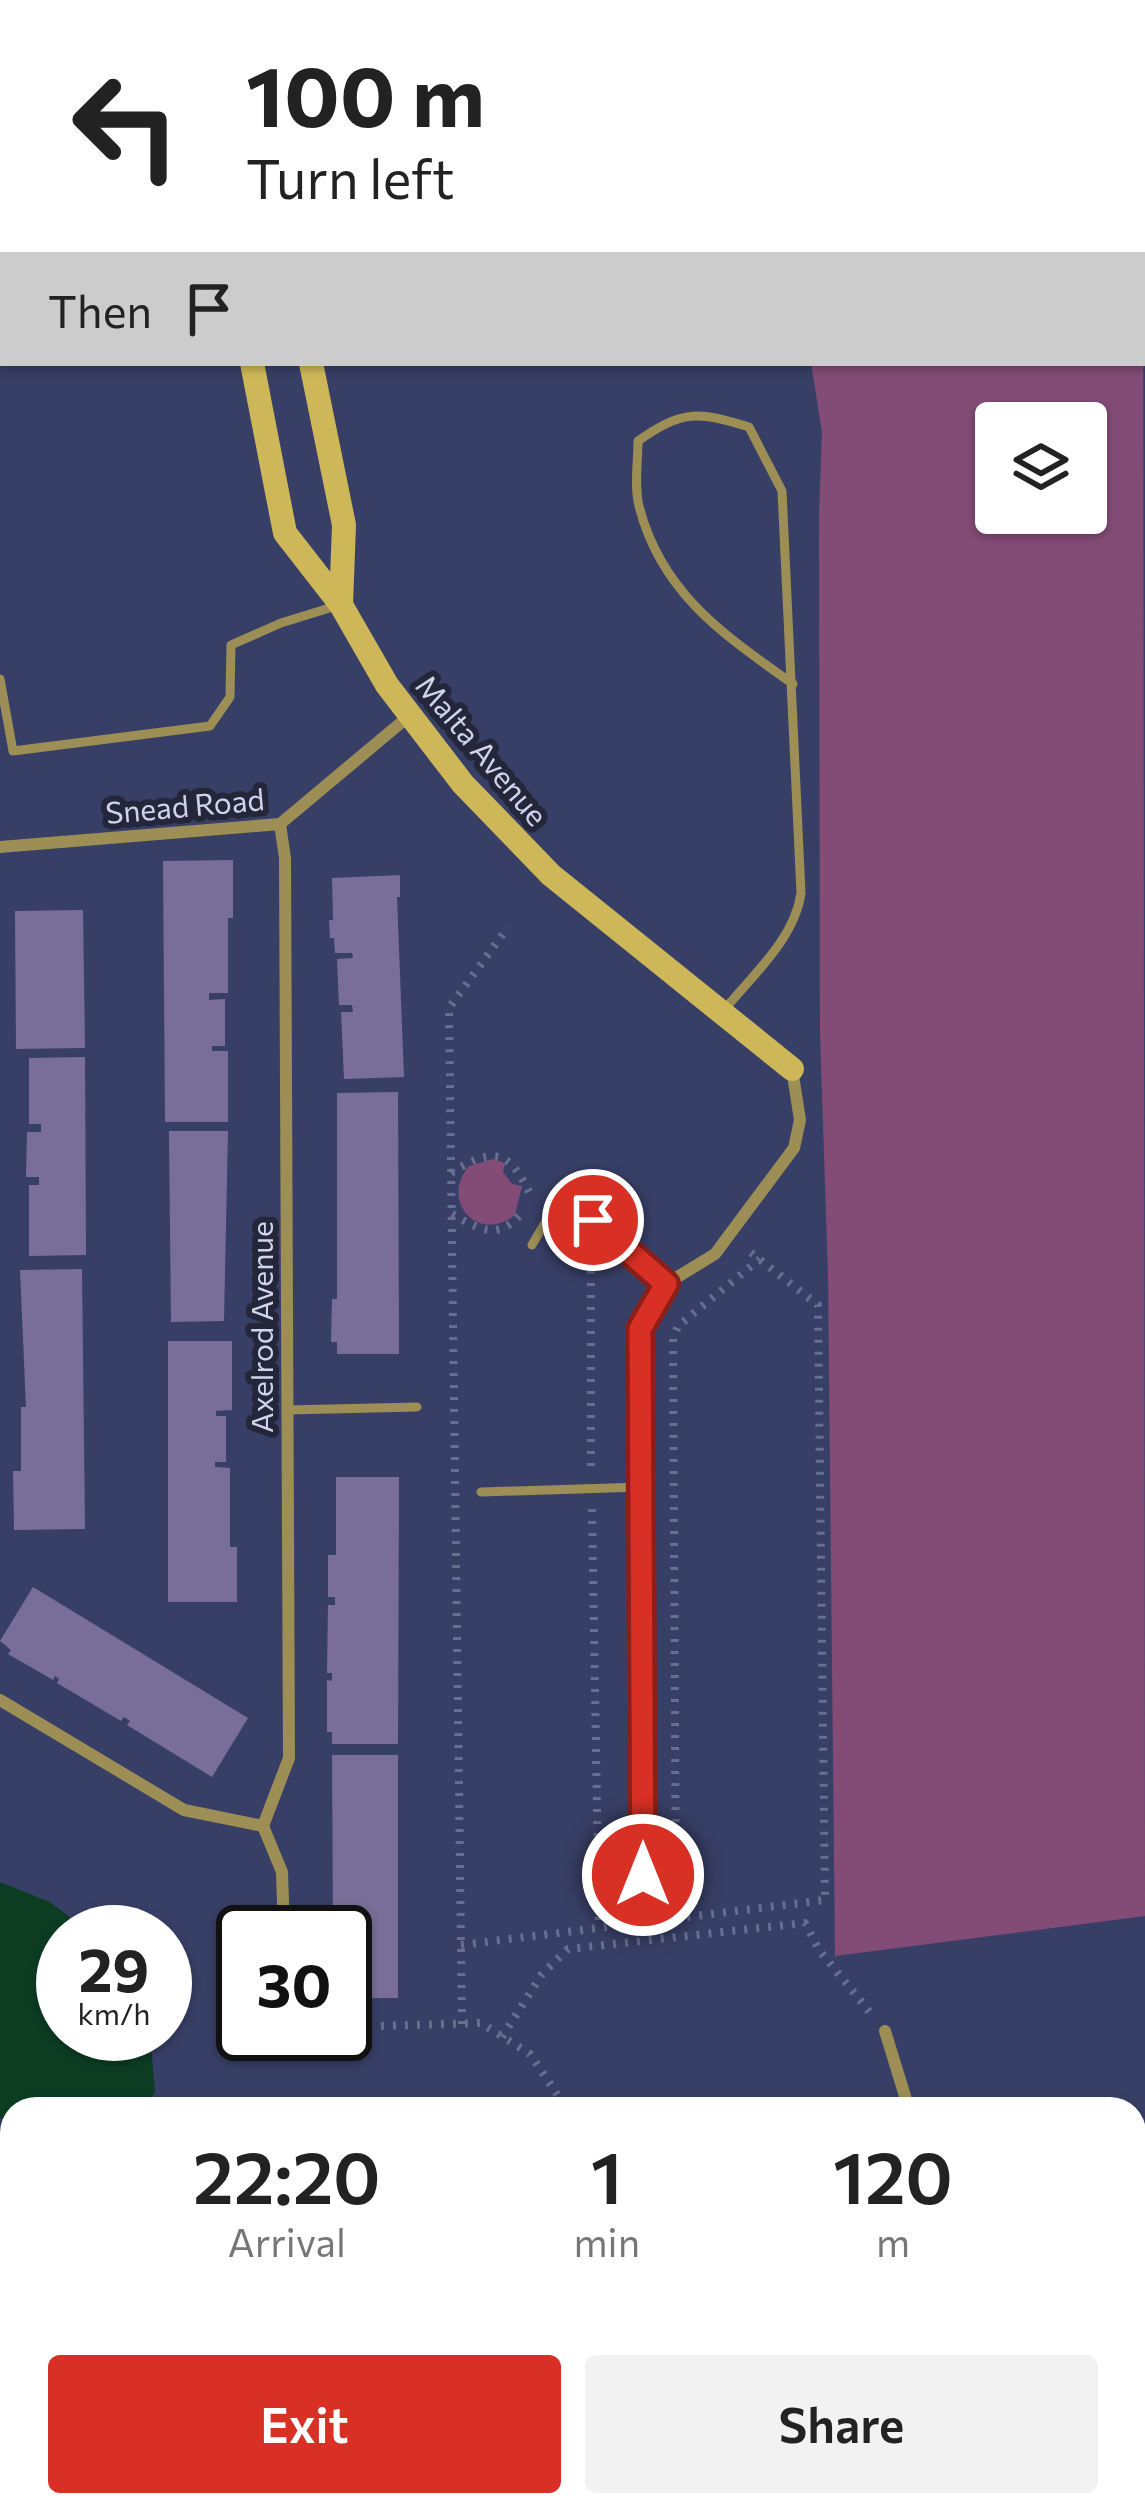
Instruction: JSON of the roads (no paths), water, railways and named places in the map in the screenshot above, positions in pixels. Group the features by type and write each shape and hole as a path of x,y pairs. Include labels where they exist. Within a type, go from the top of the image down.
{"street":[{"name":"Malta Avenue","path":"253,366 285,533 341,604 409,716 484,808 551,875 792,1069"},
{"path":"312,366 344,525 341,604"},
{"name":"Snead Road","path":"0,847 280,824 409,716"},
{"name":"Axelrod Avenue","path":"263,1826 289,1758 285,858 280,824"},
{"path":"643,1875 640,1329 666,1284 716,1254 794,1148 800,1120 792,1069"},
{"path":"0,1700 184,1810 263,1826 283,1872 284,1905"},
{"path":"885,2031 905,2097"}],"lane":[{"path":"722,1013 783,937 800,903 793,684 782,491 749,427 706,413 669,419 638,441 638,504 666,573 709,623 793,684"},
{"path":"0,679 13,751 210,726 230,697 231,645 341,604"},
{"path":"532,1246 546,1221 568,1214 593,1220 666,1284"},
{"path":"287,1409 417,1407"},
{"path":"481,1492 641,1487"}]}
